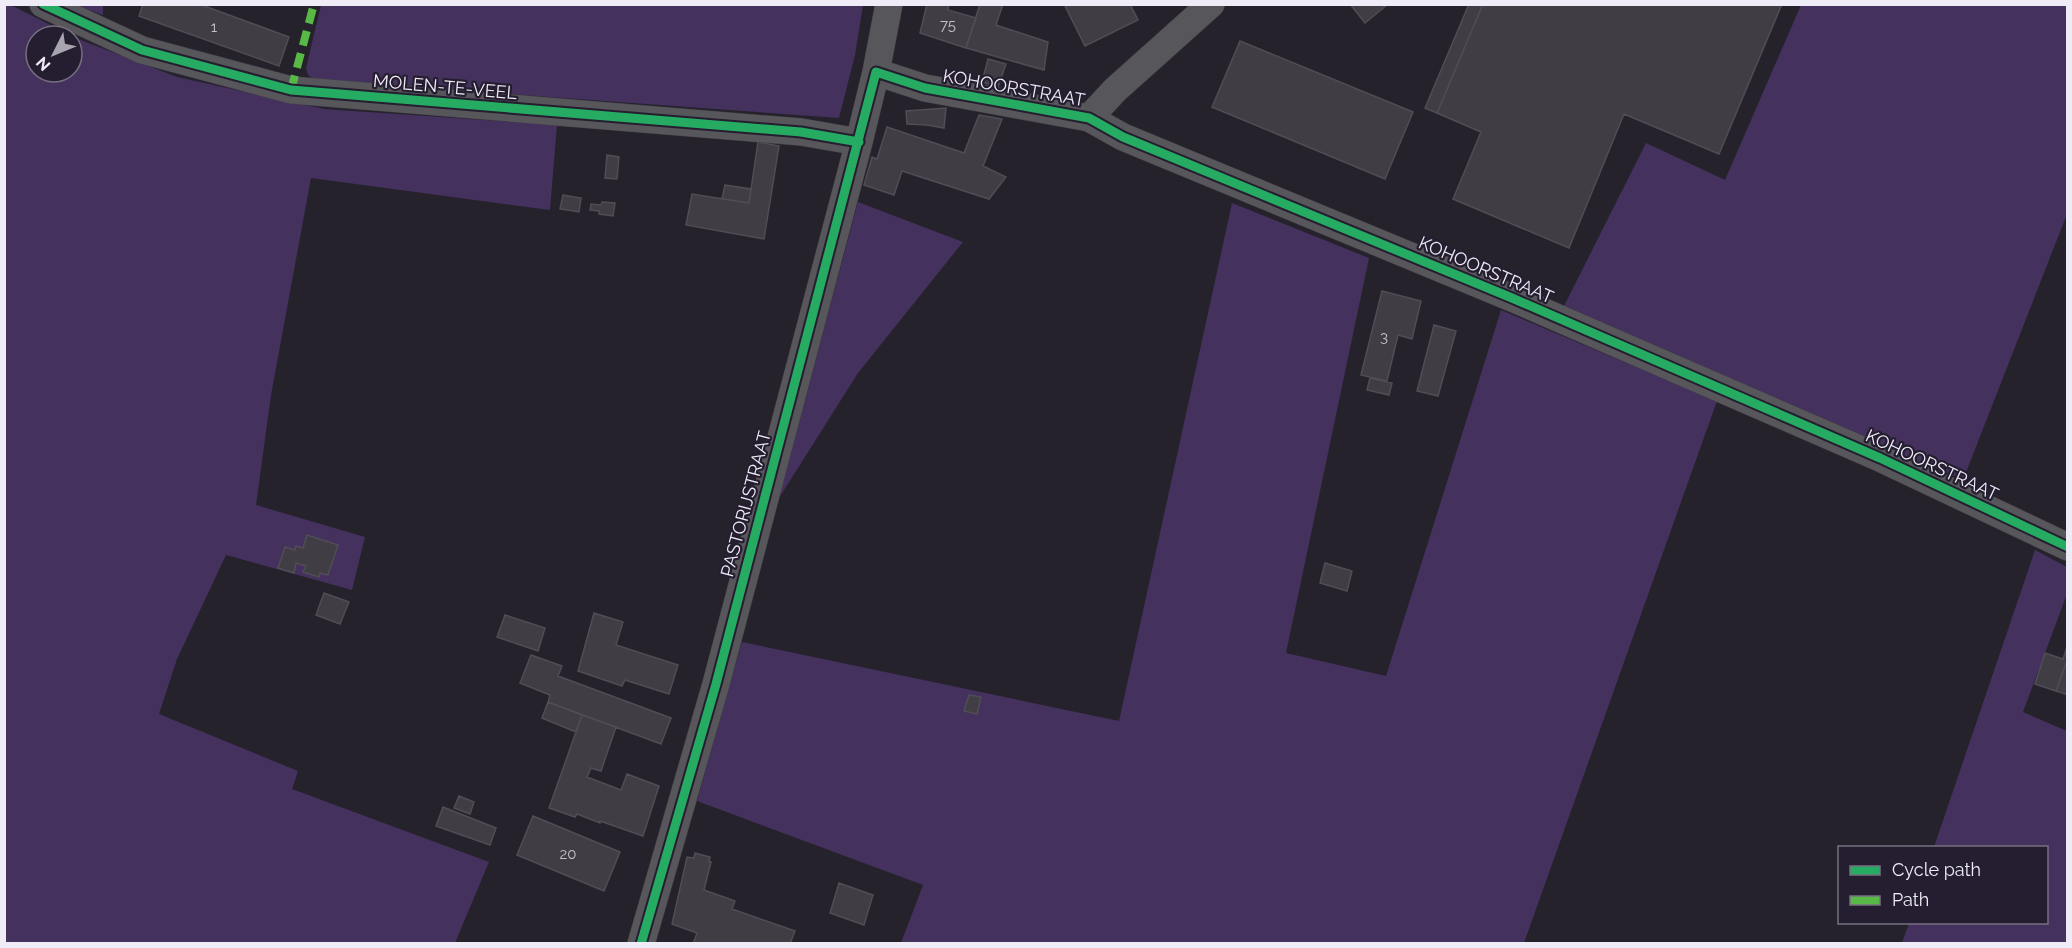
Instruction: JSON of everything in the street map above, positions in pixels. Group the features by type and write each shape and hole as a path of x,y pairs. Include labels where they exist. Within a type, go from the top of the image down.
{"street":[{"name":"MOLEN-TE-VEEL","path":"43,4 142,50 291,90 778,130 859,142"},
{"name":"PASTORIJSTRAAT","path":"641,944 719,672 859,142 889,4"},
{"path":"1089,117 1115,90 1211,4"},
{"name":"KOHOORSTRAAT","path":"876,72 925,88 1089,117 1123,137 1512,298 1880,458 2067,547"}],"shaded area":[{"path":"5,5 11,5 48,24 24,24 24,84 84,84 84,41 177,77 324,109 557,125 550,210 311,178 271,395 256,505 365,537 352,590 226,555 177,659 159,714 298,771 292,789 489,862 455,943 5,944"},
{"path":"75,5 103,5 103,15"},
{"path":"321,5 863,5 855,55 839,118 315,80 308,75 306,68"},
{"path":"1801,5 2067,5 2067,214 1963,480 1564,306 1646,143 1725,180"},
{"path":"858,202 963,242 858,373 779,498"},
{"path":"1232,203 1369,258 1286,653 1386,676 1501,310 1717,401 1524,943 901,943 923,885 697,801 742,642 1119,721"},
{"path":"2035,550 2067,567 2067,594 2023,712 2067,731 2067,943 1902,943 1909,924 2048,924 2048,846 1934,846"}],"building":[{"path":"143,4 199,4 289,37 279,66 139,16"},
{"path":"927,4 949,4 948,10 976,18 966,48 920,33"},
{"path":"980,4 1003,4 996,25 1048,42 1044,70 966,48"},
{"path":"1064,4 1130,4 1138,20 1085,46"},
{"path":"1350,4 1388,4 1365,23"},
{"path":"1469,4 1483,4 1437,113 1425,108"},
{"path":"1483,4 1782,4 1719,154 1624,114 1569,248 1453,199 1481,132 1437,113"},
{"path":"1240,41 1413,112 1385,179 1212,107"},
{"path":"988,59 1006,64 998,87 982,82"},
{"path":"946,108 944,128 907,124 906,111"},
{"path":"979,115 1002,119 983,166 1006,177 989,199 902,171 894,195 864,185 872,157 877,159 887,127 964,153"},
{"path":"758,142 779,146 764,239 686,225 692,194 749,203"},
{"path":"607,155 619,157 617,179 605,178"},
{"path":"725,185 751,189 749,203 722,199"},
{"path":"563,195 581,198 579,212 560,209"},
{"path":"602,202 615,203 613,216 590,210 591,204 601,205"},
{"path":"1382,291 1421,301 1412,339 1398,335 1387,381 1361,375"},
{"path":"1434,325 1456,331 1438,396 1417,391"},
{"path":"1370,378 1392,383 1389,395 1367,390"},
{"path":"307,535 338,545 328,575 320,573 319,577 303,572 306,566 296,563 294,573 278,568 285,547 295,550 296,546 303,548"},
{"path":"1325,563 1352,571 1347,591 1320,583"},
{"path":"324,593 349,602 340,624 316,615"},
{"path":"594,613 623,622 616,645 678,665 669,694 625,680 622,686 578,671"},
{"path":"505,615 545,628 538,651 497,637"},
{"path":"2068,644 2068,658 2056,691 2035,684 2045,653 2063,659"},
{"path":"531,655 562,666 558,676 671,718 661,744 548,702 550,695 520,683"},
{"path":"2068,658 2068,695 2056,691"},
{"path":"969,695 981,697 977,714 964,711"},
{"path":"548,702 582,715 576,732 542,718"},
{"path":"582,715 616,727 601,771 591,768 587,777 621,790 627,774 659,786 643,836 577,814 575,817 549,808"},
{"path":"459,796 474,802 470,814 454,808"},
{"path":"443,807 496,828 490,845 436,826"},
{"path":"533,816 620,852 604,891 517,855"},
{"path":"695,853 710,857 709,862 711,862 704,890 735,901 732,909 795,931 790,944 693,944 697,933 672,924 687,857 694,858"},
{"path":"839,883 873,895 864,925 830,913"}],"marked path":[{"path":"291,90 314,4"}],"cycle path":[{"path":"43,4 142,50 291,90 801,132 859,142"},
{"path":"641,944 716,684 876,72 925,88 1089,118 1123,137 1512,298 1880,458 2068,547"}]}
